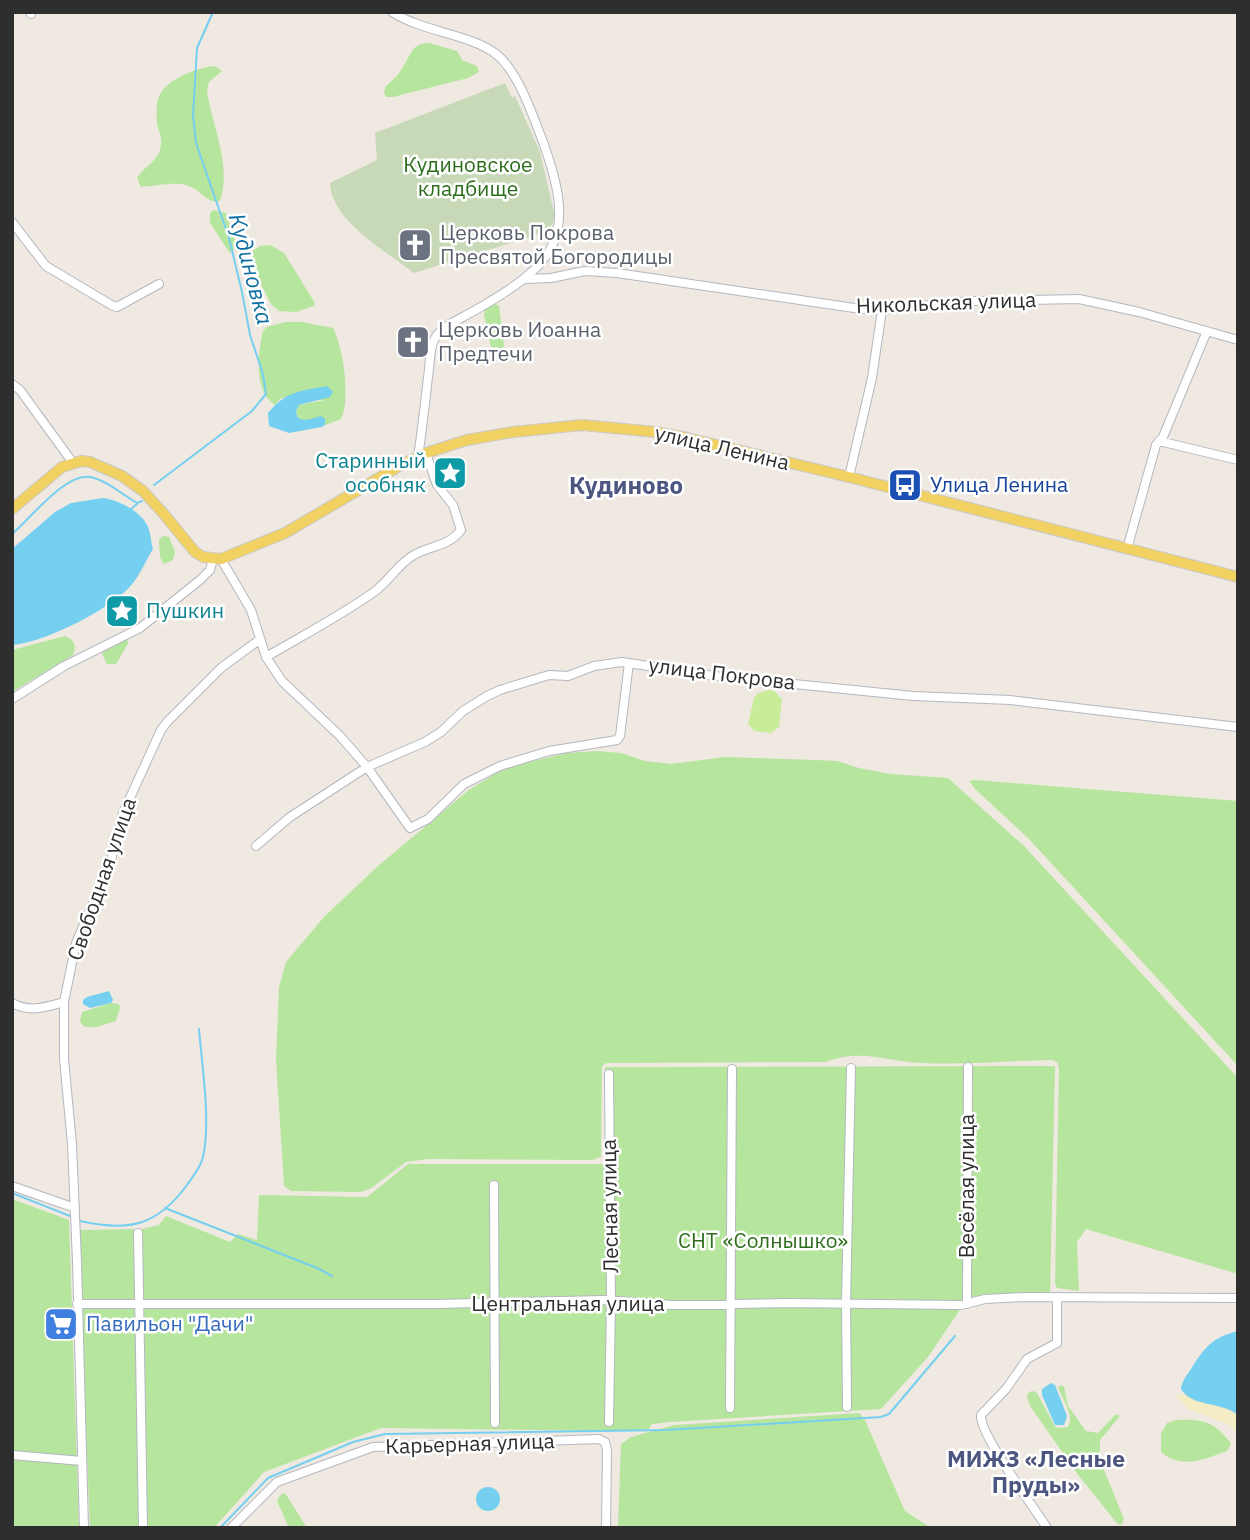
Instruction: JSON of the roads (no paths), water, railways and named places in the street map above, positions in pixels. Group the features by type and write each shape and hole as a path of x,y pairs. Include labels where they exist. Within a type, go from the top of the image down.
{"main road":[{"name":"улица Ленина","path":"217,559 285,533 422,455 467,440 582,425 656,432 849,477 1238,577"},
{"path":"12,509 52,474 73,463 81,461 98,464 122,476 155,504 195,552 217,559"}],"street":[{"path":"266,657 375,591 416,553 438,547 456,537 461,530 453,505 437,485 422,455 434,341 448,326 526,279 548,252 557,235 560,205 552,170 542,140 510,69 493,51 419,26 392,12"},
{"path":"12,222 46,266 113,306 117,307 159,284"},
{"name":"Никольская улица","path":"526,279 551,278 585,271 606,272 835,306 882,310 971,301 1079,299 1109,304 1238,340"},
{"path":"849,477 872,378 882,310"},
{"path":"1127,549 1147,473 1207,331"},
{"path":"12,384 20,390 73,463"},
{"path":"1159,441 1238,460"},
{"path":"12,699 64,666 140,628 200,580 217,559 251,610 266,657 282,681 340,736 367,767 410,828 428,819 464,784 490,770 526,756 617,740 620,736 629,663"},
{"name":"Свободная улица","path":"84,1528 75,1208 64,1059 64,1002 76,943 110,864 123,813 161,730 221,668 259,640"},
{"name":"улица Покрова","path":"256,846 290,817 367,767 425,742 441,732 463,711 499,690 549,675 568,677 594,666 629,663 714,676 913,696 1010,700 1238,727"},
{"path":"12,1003 33,1010 64,1002"},
{"name":"Весёлая улица","path":"967,1304 968,1067"},
{"path":"847,1407 846,1303 851,1068"},
{"path":"730,1408 732,1069"},
{"name":"Лесная улица","path":"609,1074 609,1422"},
{"path":"494,1185 495,1423"},
{"path":"12,1186 75,1208"},
{"path":"138,1233 143,1528"},
{"path":"1047,1528 992,1443 981,1415 1006,1389 1027,1359 1057,1343 1057,1297"},
{"name":"Центральная улица","path":"78,1304 611,1301 671,1305 967,1304 985,1299 1057,1297 1170,1300 1238,1298"},
{"name":"Карьерная улица","path":"231,1528 277,1482 373,1447 599,1439 605,1442 607,1450 606,1528"},
{"path":"12,1455 82,1461"}],"water":[{"path":"327,386 333,392 330,397 299,405 296,411 297,417 303,420 321,416 325,419 325,425 289,433 269,426 268,413 281,400 294,393"},
{"path":"103,498 129,508 141,516 148,527 153,549 139,575 124,593 77,623 42,638 12,645 12,549 55,512 71,503"},
{"path":"109,991 113,1000 111,1003 90,1008 83,1004 87,997"},
{"path":"1238,1331 1238,1415 1192,1399 1181,1389 1184,1379 1205,1349 1215,1340"},
{"path":"1051,1383 1055,1385 1067,1416 1064,1425 1055,1425 1042,1395 1042,1389"},
{"path":"488,1487 499,1494 500,1499 493,1510 488,1511 477,1504 476,1499 483,1488"}],"waterway":[{"name":"Кудиновка","path":"154,485 252,411 266,394 229,238 196,143 193,115 197,48 213,12"},
{"name":"Кудиновка","path":"12,534 48,498 80,477 96,479 137,503 142,501"},
{"path":"131,509 137,504"},
{"path":"80,1221 113,1226 141,1222 153,1217 176,1199 201,1164 206,1127 199,1029"},
{"path":"12,1193 70,1216"},
{"path":"165,1208 332,1276"},
{"path":"220,1528 268,1478 353,1442 385,1434 666,1430 881,1417 889,1414 955,1336"}],"place":[{"name":"Церковь Покрова Пресвятой Богородицы","path":"415,245"},
{"name":"Церковь Иоанна Предтечи","path":"413,342"},
{"name":"Старинный особняк","path":"450,473"},
{"name":"Улица Ленина","path":"905,485"},
{"name":"Пушкин","path":"122,611"},
{"name":"Павильон \"Дачи\"","path":"61,1324"}],"district":[{"name":"Кудиново","path":"626,486"},
{"name":"МИЖЗ «Лесные Пруды»","path":"1036,1472"}],"park label":[{"name":"Кудиновское кладбище","path":"468,177"},
{"name":"СНТ «Солнышко»","path":"763,1241"}]}
